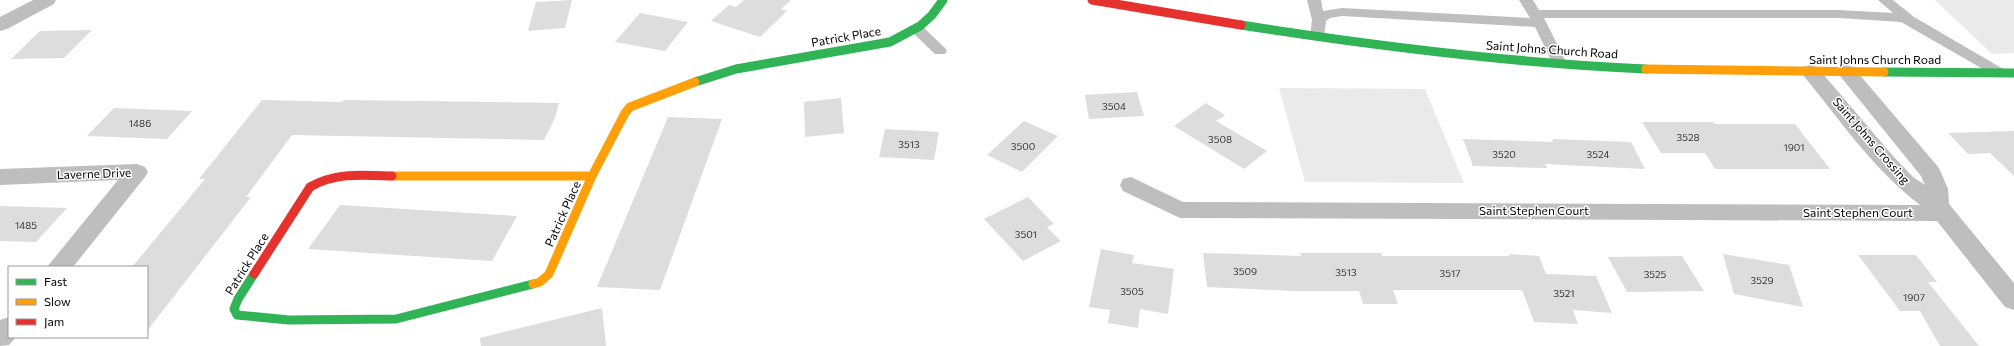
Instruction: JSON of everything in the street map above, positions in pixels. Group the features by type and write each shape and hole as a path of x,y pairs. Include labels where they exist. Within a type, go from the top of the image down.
{"street":[{"path":"0,25 47,0"},
{"name":"Patrick Place","path":"592,176 334,176 318,181 310,187 238,299 234,309 238,315 289,320 396,320 540,282 549,274 592,176 625,113 636,104 698,81 736,69 890,42 918,30 932,19 943,0"},
{"name":"Saint Johns Church Road","path":"1092,0 1317,36 1442,54 1560,64 1678,69 2014,73"},
{"name":"Saint Johns Crossing","path":"1810,71 1890,166 1911,186 1940,209 2014,300"},
{"name":"Saint Johns Crossing","path":"1846,71 1931,173 1936,183 1940,209"},
{"name":"Laverne Drive","path":"0,177 137,172 60,266"},
{"name":"Saint Stephen Court","path":"1131,185 1180,210 1940,209"},
{"path":"0,338 8,328"}],"lane":[{"path":"1314,0 1319,20 1317,36"},
{"path":"1526,0 1560,64"},
{"path":"1885,0 1909,20 2000,73"},
{"path":"1319,20 1326,14 1342,12 1537,19 1839,14 1909,20"},
{"path":"918,30 940,51"}],"shaded area":[{"path":"1935,0 2014,0 2014,53 1992,54"},
{"path":"1279,88 1425,89 1464,183 1305,182"}],"building":[{"path":"572,0 565,28 528,31 536,2"},
{"path":"744,0 791,0 781,9 787,11 760,37 711,21 729,5 736,7"},
{"path":"640,13 688,22 665,51 615,42"},
{"path":"92,30 64,58 11,59 40,31"},
{"path":"1137,92 1144,116 1089,119 1085,95"},
{"path":"841,98 844,133 805,137 804,102"},
{"path":"262,100 559,103 555,118 544,140 292,135 246,197 251,197 148,330 148,266 133,266 205,179 199,179"},
{"path":"1206,103 1225,115 1216,121 1267,151 1244,169 1174,126"},
{"path":"114,108 192,111 167,139 87,136"},
{"path":"668,117 722,119 660,290 597,287"},
{"path":"1024,121 1058,136 1022,172 987,155"},
{"path":"1642,122 1795,124 1830,169 1715,169 1705,153 1661,153"},
{"path":"885,129 939,132 934,160 879,157"},
{"path":"2014,131 2014,176 1990,153 1968,154 1948,133"},
{"path":"1463,139 1553,142 1552,139 1631,142 1645,169 1545,164 1547,168 1473,166"},
{"path":"1028,197 1054,224 1047,227 1061,241 1023,261 984,219"},
{"path":"340,205 517,216 492,261 308,249"},
{"path":"0,206 67,208 36,242 0,241"},
{"path":"1101,249 1134,255 1132,263 1174,269 1168,314 1140,309 1138,328 1108,323 1110,310 1089,307"},
{"path":"1203,253 1301,256 1300,253 1381,253 1382,256 1510,256 1509,254 1539,256 1546,274 1596,276 1612,313 1573,310 1578,324 1534,322 1522,290 1393,290 1398,304 1363,304 1359,291 1295,291 1207,287"},
{"path":"1723,254 1789,265 1803,307 1734,294"},
{"path":"1858,255 1916,255 1937,282 1928,282 1979,346 1940,346 1920,311 1900,311"},
{"path":"1682,256 1704,291 1627,292 1608,257"},
{"path":"602,308 606,346 481,346 480,338"}],"traffic: fast":[{"path":"695,82 736,69 890,42 914,31 932,15 943,0"},
{"path":"1241,25 1392,47 1493,59 1595,67 1646,69"},
{"path":"1884,72 2014,73"},
{"path":"254,274 238,299 234,309 237,315 289,320 396,319 533,284"}],"traffic: slow":[{"path":"1646,69 1884,72"},
{"path":"533,284 540,282 549,274 592,176 625,113 630,107 695,82"},
{"path":"392,176 592,176"}],"traffic: jam":[{"path":"1092,0 1241,25"},
{"path":"254,274 310,187 329,178 339,176 392,176"}]}
